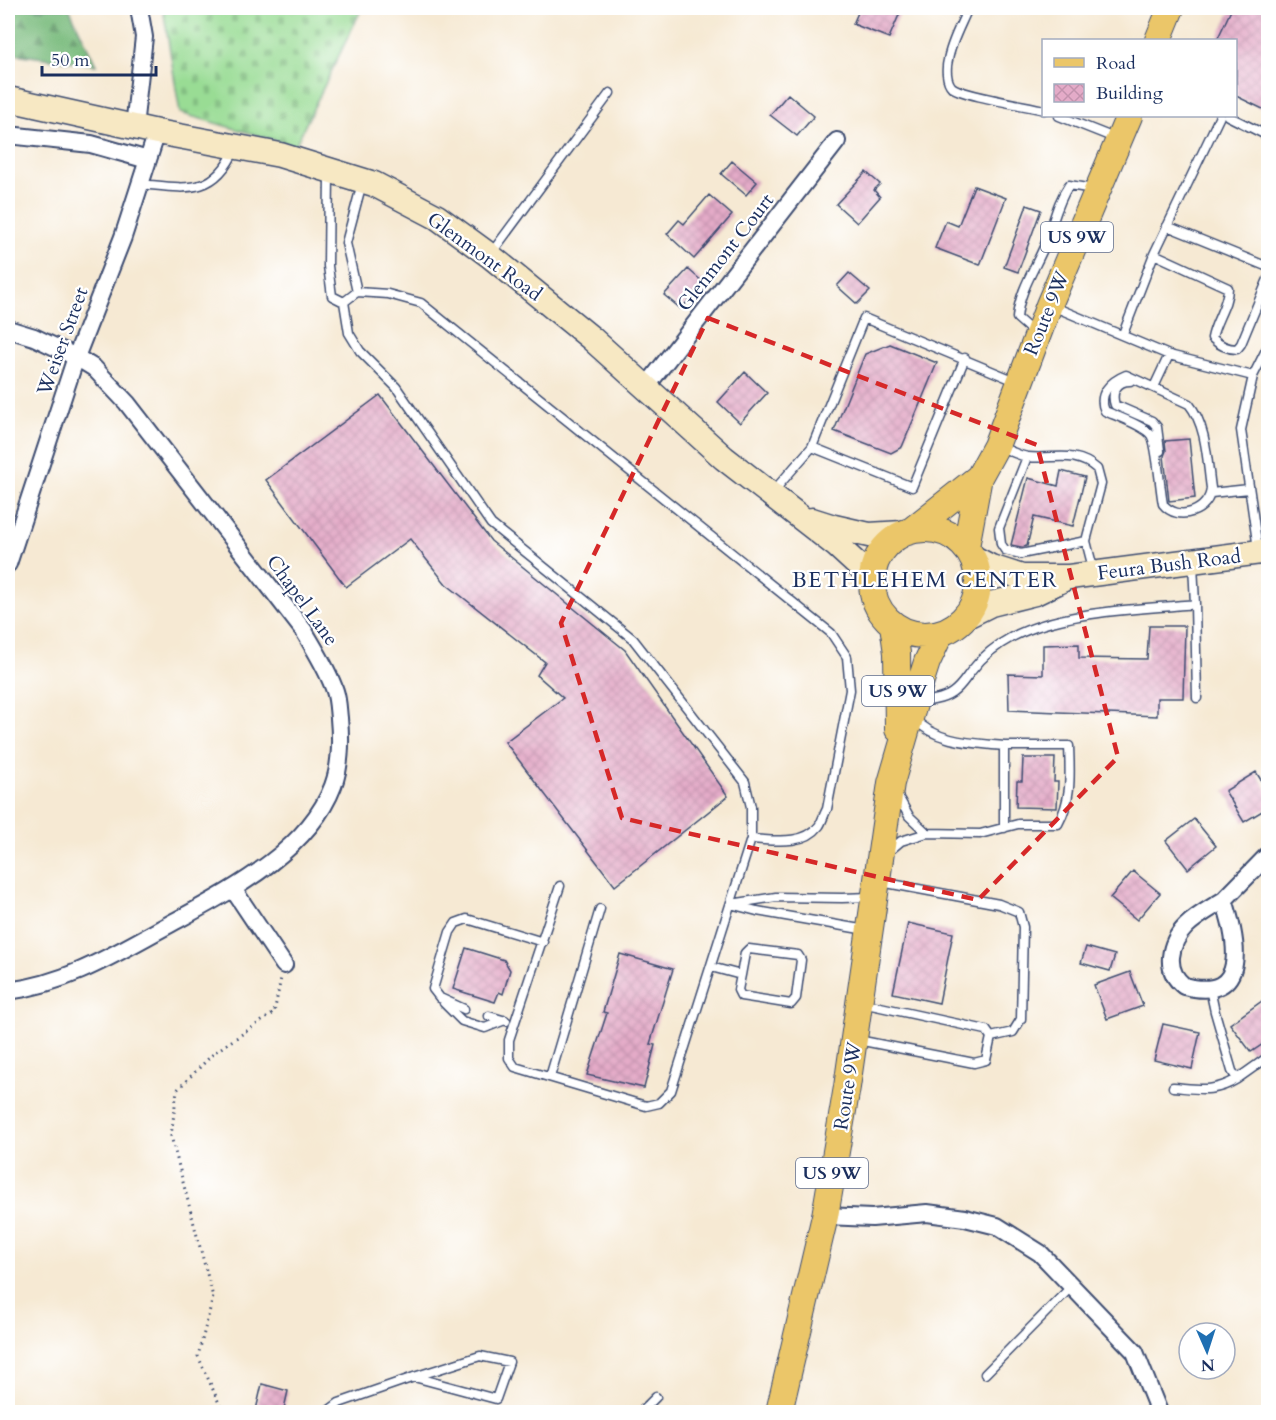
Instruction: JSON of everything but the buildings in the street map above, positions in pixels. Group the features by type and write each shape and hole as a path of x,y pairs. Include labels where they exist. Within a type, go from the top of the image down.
{"main road":[{"path":"1158,39 1171,8"},
{"name":"Glenmont Road","path":"8,99 145,130 280,155 374,184 437,217 489,255 591,338 724,458 836,545 872,578"},
{"name":"Route 9W","path":"969,552 979,477 996,446 1018,382 1049,305 1129,117"},
{"name":"Route 9W","path":"908,532 979,477"},
{"name":"Glenmont Road","path":"793,513 834,527 869,535 908,532"},
{"path":"927,529 941,531 955,538 969,552 978,572 975,603 967,616 954,627 940,634 923,636 908,633 893,625 881,612 874,596 872,578 875,564 891,541 908,532 927,529"},
{"name":"Feura Bush Road","path":"969,552 991,567 1022,577 1069,577 1264,552"},
{"name":"Feura Bush Road","path":"967,616 991,604 1035,593 1069,577"},
{"name":"Route 9W","path":"893,625 898,679 898,757"},
{"name":"Route 9W","path":"779,1413 825,1216 871,931 891,783 927,662 940,634"}],"street":[{"name":"Weiser Street","path":"8,564 76,357 123,237 148,160 145,130 144,46 139,8"},
{"path":"8,135 91,144 148,160"},
{"name":"Glenmont Court","path":"646,387 837,141"},
{"name":"Chapel Lane","path":"8,329 34,337 76,357 93,368 127,403 304,631 323,662 335,692 340,730 340,757 334,785 315,819 294,842 233,889 93,966 55,982 8,991"},
{"path":"1224,900 1233,929 1234,966 1230,976 1223,984 1210,989 1184,987 1178,981 1171,962 1172,948 1178,935 1224,900 1269,855"},
{"path":"233,889 284,965"},
{"path":"825,1216 872,1218 927,1213 965,1218 997,1227 1040,1253 1135,1352 1160,1413"}],"lane":[{"path":"968,8 947,62 947,76 952,88 968,95 1042,110"},
{"path":"489,255 610,93"},
{"path":"1061,117 1118,140"},
{"path":"1123,334 1154,254 1220,117"},
{"path":"1230,117 1269,136"},
{"path":"140,184 180,188 204,186 219,176 229,163 236,147"},
{"path":"329,170 328,266 332,296 344,303 350,333 360,351 396,387 491,524 633,639 745,782 751,807 750,839 671,1091 659,1103 646,1106 515,1067 509,1058 509,1040 560,886"},
{"path":"357,292 346,243 363,181"},
{"path":"1037,335 1017,318 1018,303 1045,246 1061,197 1069,185 1097,190"},
{"path":"1167,226 1269,267"},
{"path":"1154,254 1228,288 1228,294 1212,338 1229,349 1237,349 1241,344 1269,279"},
{"path":"344,303 357,292 388,294 421,303 831,633 847,657 850,690 827,809 819,826 806,837 784,841 750,839"},
{"path":"1049,305 1169,355 1253,376"},
{"path":"771,494 812,447 864,318 965,358 1018,382"},
{"path":"1264,552 1249,489 1241,430 1253,376 1269,346"},
{"path":"1154,387 1169,355"},
{"path":"812,447 912,487 965,358"},
{"path":"1126,375 1154,387 1189,404 1200,423 1211,493 1207,504 1184,514 1176,514 1163,504 1151,434 1105,411 1102,404 1107,388 1116,379 1126,375"},
{"path":"996,446 1027,457 1064,455 1092,464 1097,469 1101,484 1086,541 1094,573"},
{"path":"1027,457 999,528 1001,544 1005,550 1021,554 1086,541"},
{"path":"1211,493 1249,489"},
{"path":"1192,561 1197,698"},
{"path":"731,904 776,897 842,898 878,878 901,840 927,833 980,834 1018,824 1058,824 1066,810 1070,780 1068,746 1004,747 937,735 921,725 912,708 951,694 986,654 1009,638 1036,626 1085,615 1195,604"},
{"path":"1004,747 1004,828"},
{"path":"891,783 909,816 927,833"},
{"path":"878,878 999,903 1019,912 1023,927 1021,1019 1013,1032 991,1037"},
{"path":"731,904 757,911 871,931"},
{"path":"550,1077 600,909"},
{"path":"505,1020 485,1028 462,1021 433,989 450,932 456,923 467,919 543,942"},
{"path":"749,949 798,955 801,960 796,998 791,1004 741,996 738,990 741,975 745,953 749,949"},
{"path":"711,967 741,975"},
{"path":"1210,989 1232,1071 1238,1079"},
{"path":"440,998 464,1008"},
{"path":"854,1040 974,1063 986,1060 991,1037 986,1029 860,1003"},
{"path":"489,1016 515,1023"},
{"path":"1173,1087 1212,1090 1224,1087 1269,1057"},
{"path":"985,1374 1072,1286"},
{"path":"327,1413 339,1403 414,1377 480,1356 508,1362 496,1399 414,1377"},
{"path":"641,1413 656,1397"}],"path":[{"path":"224,1413 198,1356 213,1297 171,1136 172,1124 177,1090 215,1052 274,1013 284,965"}],"highlighted area":[{"path":"708,318 1037,445 1118,757 978,900 622,818 561,623"}],"green space":[{"path":"8,8 69,8 96,65 8,53"},
{"path":"163,8 362,8 295,146 180,113"}],"district":[{"name":"BETHLEHEM CENTER","path":"925,579"}]}
